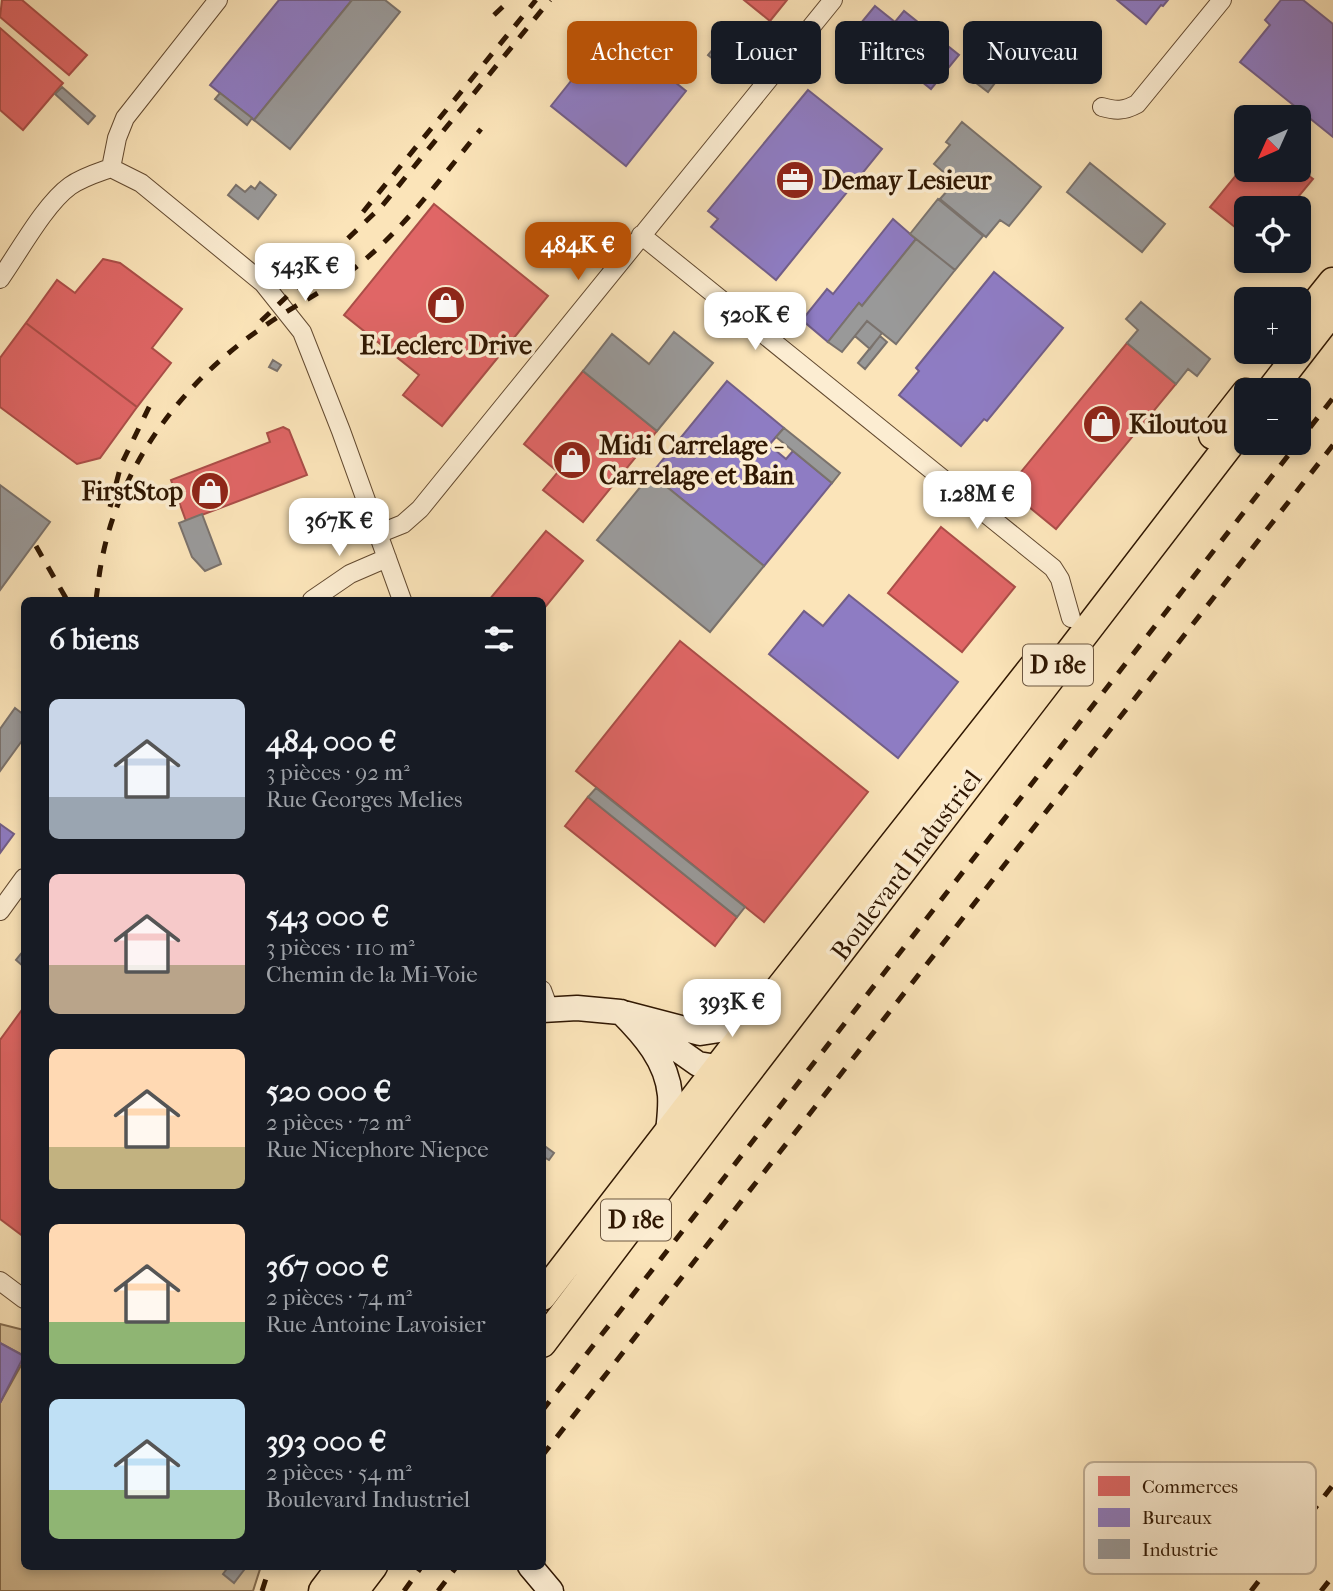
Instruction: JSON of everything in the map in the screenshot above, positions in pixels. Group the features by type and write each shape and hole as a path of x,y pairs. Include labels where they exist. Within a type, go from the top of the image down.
{"main road":[{"path":"1311,309 1333,282"},
{"name":"D 18e","path":"1266,378 1333,310"},
{"name":"Boulevard Industriel","path":"546,1291 1071,618 1234,415"},
{"name":"Boulevard Industriel","path":"546,1338 1234,439"},
{"path":"546,1003 700,1033 726,1029 756,1019"},
{"path":"628,1019 698,1064 747,1072"},
{"path":"628,1019 655,1052 667,1078 670,1096 668,1133"},
{"path":"700,1033 713,1051 729,1096"},
{"path":"323,1591 339,1570"},
{"path":"354,1591 370,1570"},
{"path":"533,1570 551,1591"}],"street":[{"path":"111,168 117,138 125,118 218,0"},
{"path":"378,534 403,524 420,509 833,0"},
{"path":"1102,107 1116,111 1126,110 1137,104 1222,0"},
{"path":"0,279 48,209 70,186 92,174 111,168 141,183 263,283 302,332 401,597"},
{"path":"641,235 1053,568 1060,579 1071,618"},
{"path":"316,597 349,574 387,558"},
{"path":"0,911 21,882"},
{"path":"0,1281 21,1297"}],"shaded area":[{"path":"0,1324 21,1329 21,1354 0,1343"},
{"path":"21,1365 21,1570 260,1570 253,1591 0,1591 0,1403"}],"building: Commerces":[{"path":"2,0 22,0 87,55 69,75 0,17"},
{"path":"744,0 787,0 770,21"},
{"path":"0,28 63,83 23,130 0,110"},
{"path":"1234,178 1234,182 1311,182 1299,196 1234,196 1234,226 1210,207"},
{"name":"E.Leclerc Drive","path":"434,204 548,296 442,426 403,395 419,375 344,315"},
{"path":"103,259 120,263 182,309 152,348 171,363 137,407 26,323 57,280 75,293"},
{"path":"26,323 137,407 100,458 77,464 0,407 0,358"},
{"name":"Kiloutou","path":"1127,343 1176,384 1056,529 1007,489"},
{"path":"583,371 657,431 583,522 543,490 558,472 524,444"},
{"path":"283,427 289,430 307,475 186,521 171,480 270,442 267,433"},
{"path":"941,527 1015,587 962,652 888,593"},
{"path":"546,531 583,561 546,606 546,597 491,597"},
{"path":"680,641 868,792 764,922 576,771"},
{"path":"588,797 737,917 715,946 565,826"},
{"path":"21,1011 21,1235 0,1219 0,1040"}],"building: Bureaux":[{"path":"279,0 352,0 254,120 210,85"},
{"path":"1117,0 1168,0 1146,24"},
{"path":"1281,0 1303,0 1333,24 1333,137 1311,119 1311,105 1293,105 1240,62 1270,25 1265,20"},
{"path":"875,6 894,21 863,21"},
{"path":"904,11 916,21 896,21"},
{"path":"949,47 959,55 949,67"},
{"path":"569,84 677,84 686,91 626,166 551,106"},
{"name":"Demay Lesieur","path":"808,90 882,149 776,280 711,227 718,219 708,211"},
{"path":"893,219 916,239 862,306 859,303 828,342 802,320 827,289 833,294"},
{"path":"994,272 1063,328 987,421 984,419 961,446 899,395 919,371 916,368"},
{"path":"727,381 784,428 769,445 786,459 793,451 832,483 764,566 651,474"},
{"path":"849,595 958,682 898,758 769,654 804,611 823,626"},
{"path":"0,824 14,834 0,853"},
{"path":"0,1343 21,1354 21,1362 0,1403"}],"building: Industrie":[{"path":"352,0 385,0 400,12 290,149 254,120"},
{"path":"978,84 994,84 988,92"},
{"path":"62,87 95,116 88,124 55,94"},
{"path":"220,93 252,118 247,125 215,99"},
{"path":"962,122 1041,187 1009,226 1000,220 986,237 940,199 948,190 940,183 947,175 934,164 950,145 946,142"},
{"path":"1090,163 1165,224 1142,252 1067,192"},
{"path":"260,182 276,195 258,219 228,195 236,185 245,192 251,186 255,189"},
{"path":"938,199 983,236 955,270 910,234"},
{"path":"916,239 955,270 896,344 867,321 842,352 828,342 859,303 862,306"},
{"path":"1141,302 1210,359 1197,376 1188,369 1176,384 1127,343 1138,330 1126,319"},
{"path":"768,306 774,311 767,318 762,313"},
{"path":"867,321 882,333 870,349 855,336"},
{"path":"674,332 713,363 657,431 583,371 612,334 649,364"},
{"path":"880,336 887,342 865,369 858,363"},
{"path":"273,360 281,365 277,371 269,367"},
{"path":"784,428 840,473 832,483 776,437"},
{"path":"651,474 764,566 710,632 597,540"},
{"path":"0,485 50,522 0,590"},
{"path":"202,514 221,564 205,571 192,557 179,523"},
{"path":"15,708 21,713 21,742 0,771 0,729"},
{"path":"596,788 745,907 737,917 588,797"},
{"path":"546,1147 554,1153 549,1160 546,1158"},
{"path":"226,1570 244,1570 234,1583 223,1574"}],"railway":[{"path":"494,15 510,0"},
{"path":"363,212 536,0"},
{"path":"261,321 382,206 550,0"},
{"path":"99,577 107,539 119,503 154,435 177,404 232,350 274,319 322,291 374,252 422,201 481,129"},
{"path":"546,1406 1333,398"},
{"path":"110,507 121,465 153,399"},
{"path":"546,1451 1333,445"},
{"path":"36,546 65,597"},
{"path":"96,597 100,569"},
{"path":"1316,1507 1333,1485"},
{"path":"262,1591 269,1570"},
{"path":"404,1591 419,1570"},
{"path":"438,1591 454,1570"},
{"path":"1251,1591 1264,1574"},
{"path":"1321,1591 1333,1576"}],"place":[{"name":"Demay Lesieur","path":"795,180"},
{"name":"E.Leclerc Drive","path":"446,305"},
{"name":"Kiloutou","path":"1102,424"},
{"name":"Midi Carrelage - Carrelage et Bain","path":"572,460"},
{"name":"FirstStop","path":"210,491"}]}
